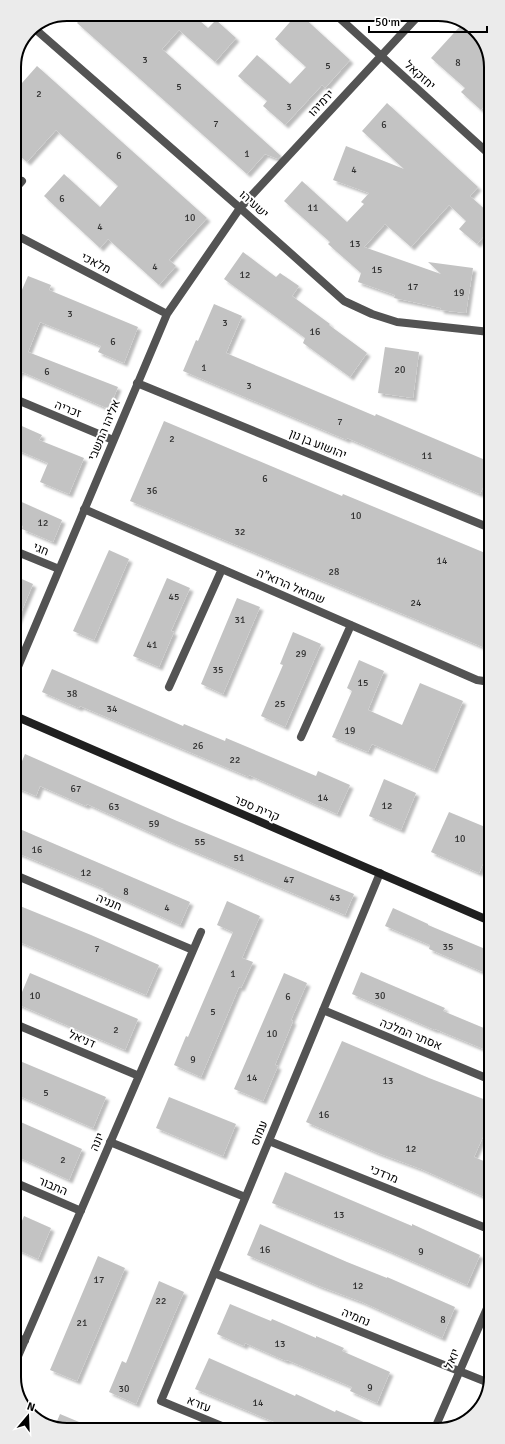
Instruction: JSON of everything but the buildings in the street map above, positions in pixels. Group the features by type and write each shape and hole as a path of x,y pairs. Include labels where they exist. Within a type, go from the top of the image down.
{"street":[{"name":"יחזקאל","path":"343,21 484,149"},
{"name":"ירמיהו","path":"240,208 414,21"},
{"name":"ישעיהו","path":"38,32 240,208 344,301 372,314 397,322 484,331"},
{"name":"אליהו התשבי","path":"21,660 167,314 240,208"},
{"name":"מלאכי","path":"21,238 167,314"},
{"name":"יהושוע בן נון","path":"137,383 484,526"},
{"name":"זכריה","path":"21,402 113,440"},
{"name":"שמואל הרוא\"ה","path":"84,509 477,680 484,681"},
{"name":"חגי","path":"21,553 59,569"},
{"path":"169,687 222,569"},
{"path":"301,737 351,625"},
{"name":"קרית ספר","path":"21,719 484,918"},
{"name":"עמוס","path":"161,1401 380,873"},
{"name":"חנניה","path":"21,878 193,950"},
{"name":"יונה","path":"21,1348 201,932"},
{"name":"אסתר המלכה","path":"323,1010 484,1077"},
{"name":"דניאל","path":"21,1027 139,1076"},
{"name":"מרדכי","path":"269,1141 484,1227"},
{"path":"110,1142 246,1197"},
{"name":"התבור","path":"21,1185 81,1211"},
{"name":"נחמיה","path":"214,1272 484,1381"},
{"name":"יואל","path":"438,1423 484,1315"},
{"name":"עזרא","path":"161,1401 214,1423"}]}
